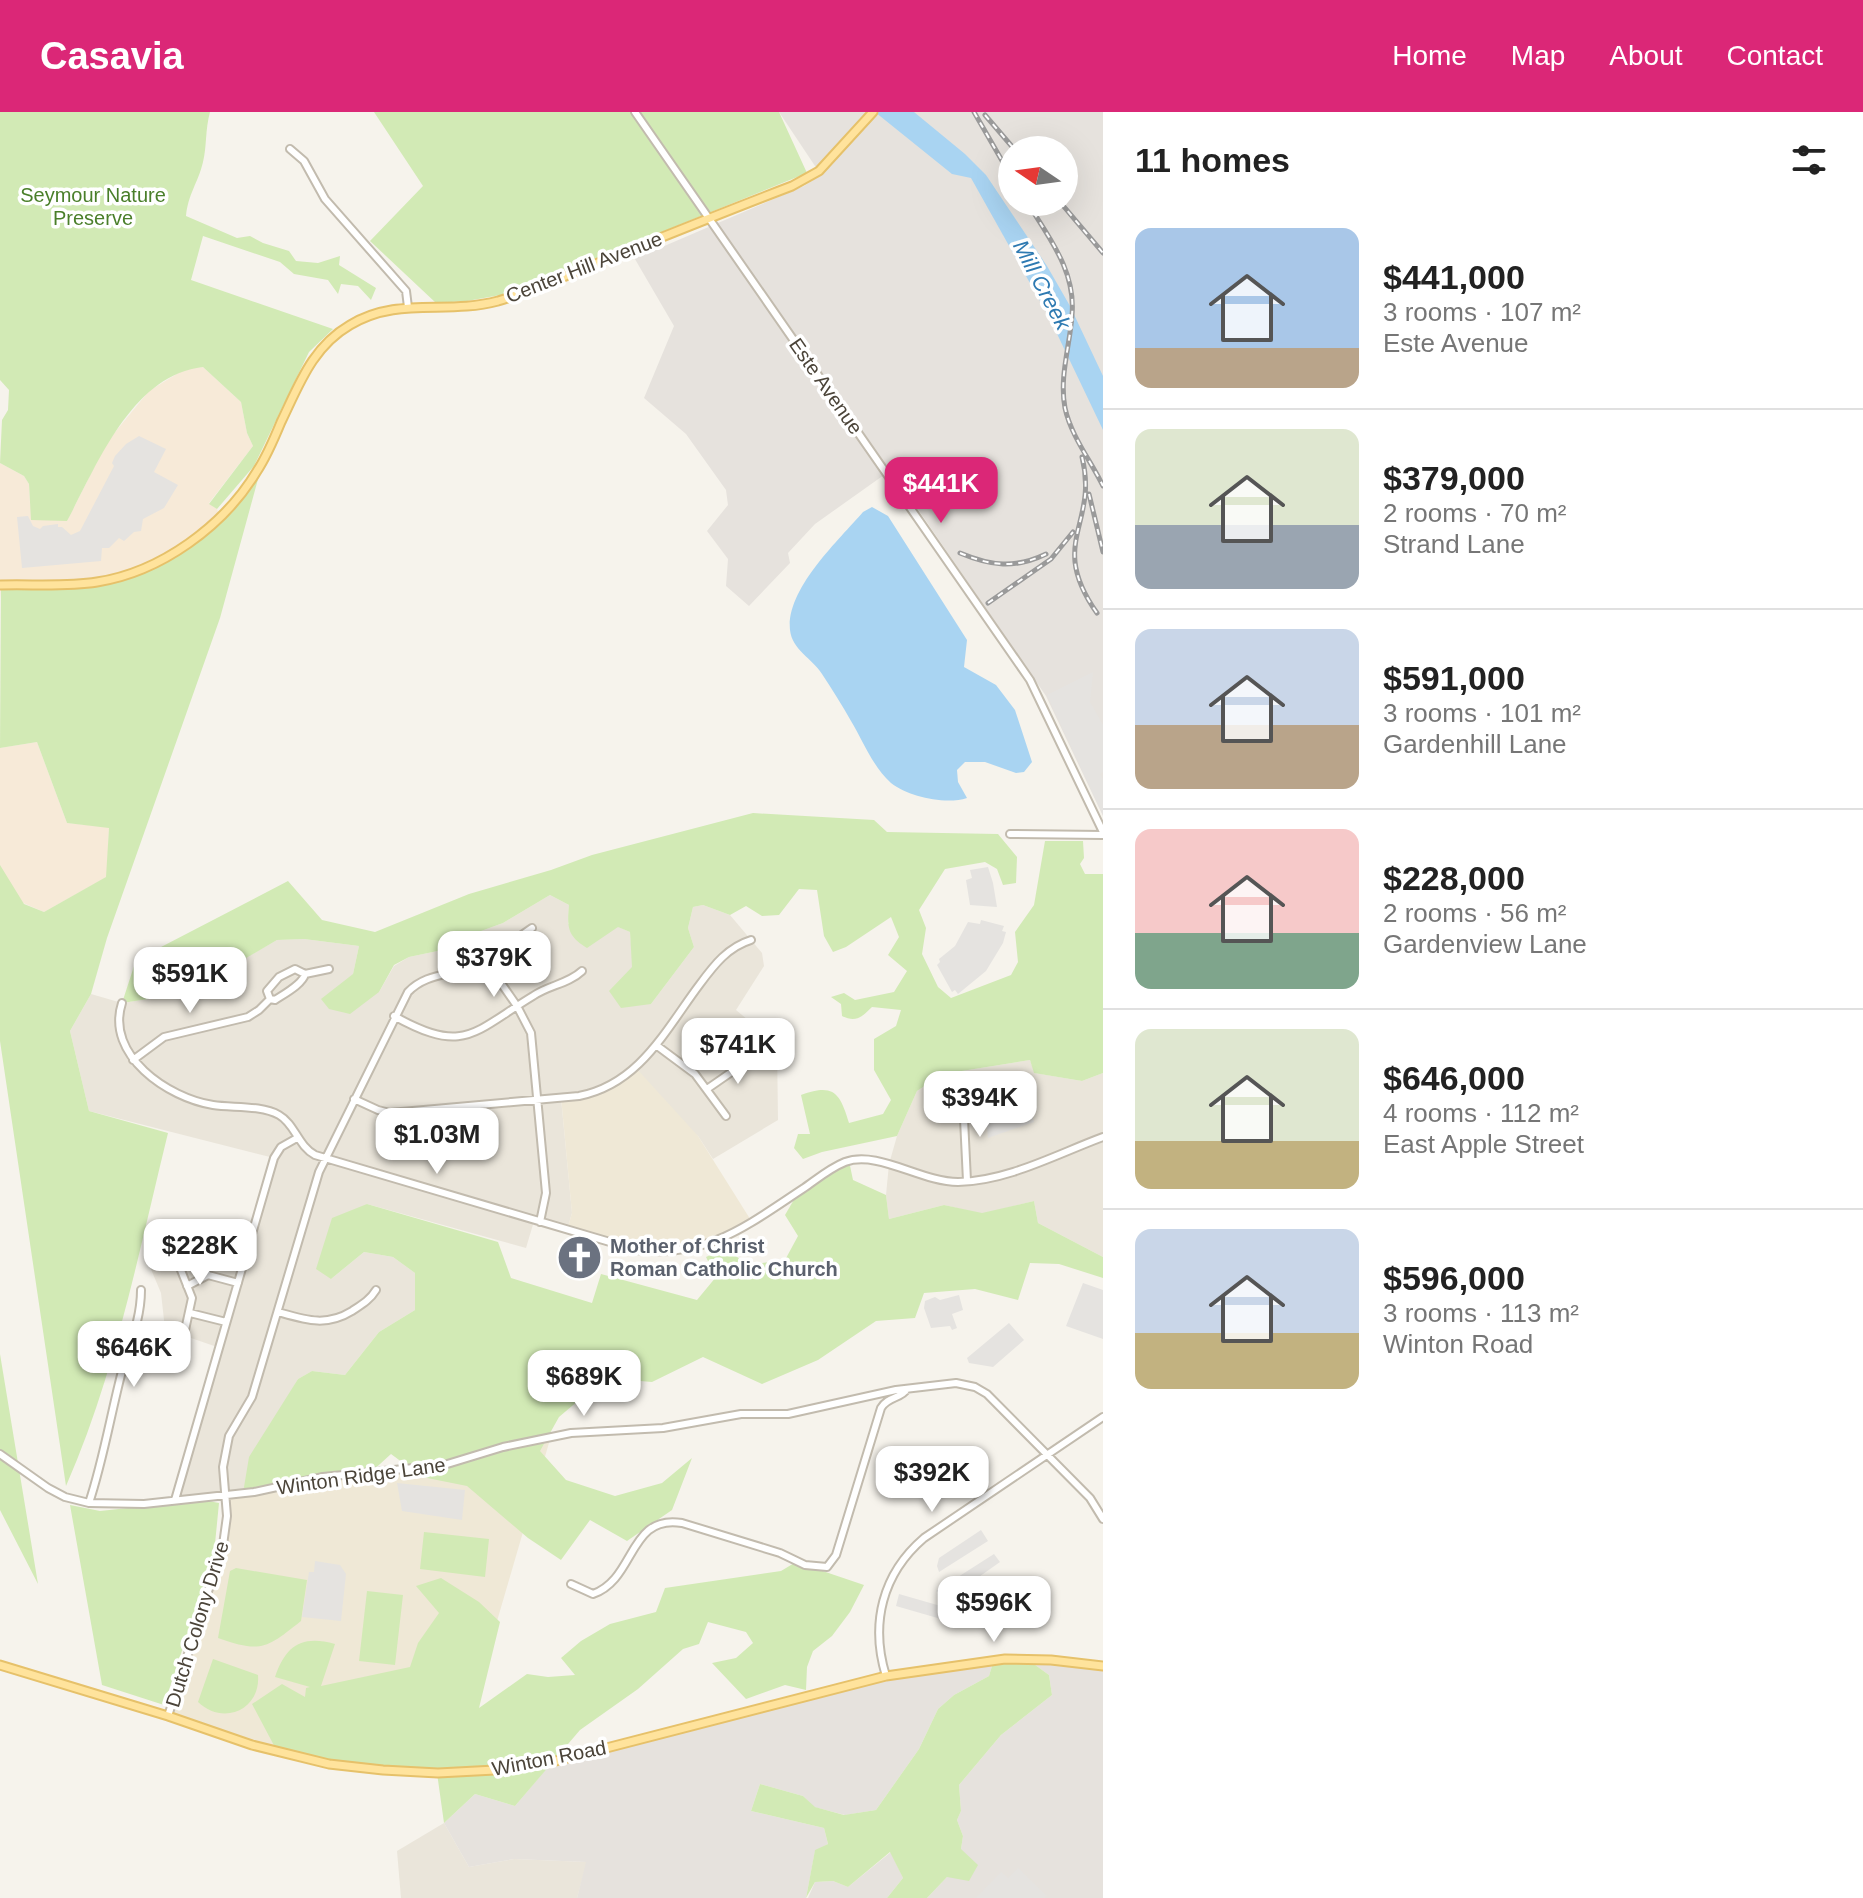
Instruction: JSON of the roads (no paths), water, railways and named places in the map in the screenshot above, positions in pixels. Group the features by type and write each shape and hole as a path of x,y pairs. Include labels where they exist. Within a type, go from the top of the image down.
{"main road":[{"name":"Center Hill Avenue","path":"0,585 82,584 109,580 156,562 200,536 226,511 257,472 305,371 323,346 360,320 384,310 466,307 507,298 809,178 831,159 871,114"},
{"name":"Winton Road","path":"0,1665 252,1745 329,1764 409,1772 466,1772 552,1762 886,1676 1005,1659 1103,1666"}],"street":[{"name":"Este Avenue","path":"635,112 1030,680 1103,833"},
{"path":"290,149 304,161 325,199 406,291 408,307"},
{"path":"1010,834 1103,833"},
{"name":"Dutch Colony Drive","path":"168,1716 223,1545 227,1516 223,1467 226,1446 252,1397 325,1159 408,992 418,983 485,960 532,928"},
{"path":"354,1099 390,1113 579,1096 610,1086 636,1068 656,1045 714,964 731,949 751,940"},
{"path":"485,960 517,1006 531,1033 546,1193 540,1222"},
{"path":"270,999 267,991 279,977 295,969 305,974 329,969"},
{"path":"394,1016 432,1035 456,1037 481,1030 538,993 572,980 582,971"},
{"path":"133,1060 164,1037 248,1017 270,999 275,1000 300,984 305,974"},
{"path":"122,1003 120,1028 124,1045 133,1060 147,1073 191,1099 276,1113 287,1121 307,1151 325,1159 624,1247 648,1251 704,1246 728,1236 849,1161 874,1160 921,1176 967,1181 1000,1176 1103,1137"},
{"path":"656,1045 695,1074 726,1116"},
{"path":"707,1089 733,1071 741,1057"},
{"path":"963,1098 967,1181"},
{"path":"175,1500 276,1154 297,1138"},
{"path":"173,1250 192,1298 185,1330"},
{"path":"204,1257 208,1275"},
{"path":"187,1286 208,1275 238,1283"},
{"path":"89,1503 99,1478 120,1379 138,1323 141,1290"},
{"path":"278,1312 311,1321 330,1322 371,1299 376,1290"},
{"path":"190,1313 226,1322"},
{"name":"Winton Ridge Lane","path":"0,1454 57,1494 89,1503 144,1504 254,1492 323,1477 444,1465 551,1436 663,1428 741,1414 788,1414 907,1389 956,1383 975,1387 987,1394 1090,1498 1103,1519"},
{"path":"571,1584 593,1594 606,1588 623,1571 636,1543 649,1531 669,1522 682,1523 758,1546 805,1565 827,1567 836,1555 881,1408 887,1400 902,1395 907,1389"},
{"path":"886,1676 878,1640 880,1614 885,1593 898,1566 924,1538 1103,1417"}],"water":[{"name":"Mill Creek","path":"875,112 914,112 986,175 998,193 998,216 1013,216 1047,266 1103,376 1103,430 1049,317 971,178 952,174"},
{"path":"872,507 888,516 967,640 964,667 996,685 1015,710 1032,762 1024,772 1016,773 985,762 965,762 957,770 958,782 967,798 949,801 928,798 891,783 874,762 818,668 798,648 792,637 791,614 805,582 840,537 863,512"}],"railway":[{"path":"974,112 998,154"},
{"path":"985,115 1003,136"},
{"path":"1036,216 1052,242 1070,284 1072,315 1064,373 1065,408 1076,438 1103,486"},
{"path":"1072,216 1103,253"},
{"path":"1082,457 1084,500 1075,550 1076,568 1083,589 1097,613"},
{"path":"1089,494 1103,552"},
{"path":"988,603 1051,559 1073,532"},
{"path":"960,553 1003,564 1024,562 1046,554"}],"place":[{"name":"Mother of Christ Roman Catholic Church","path":"579,1258"}],"park label":[{"name":"Seymour Nature Preserve","path":"93,206"}]}
